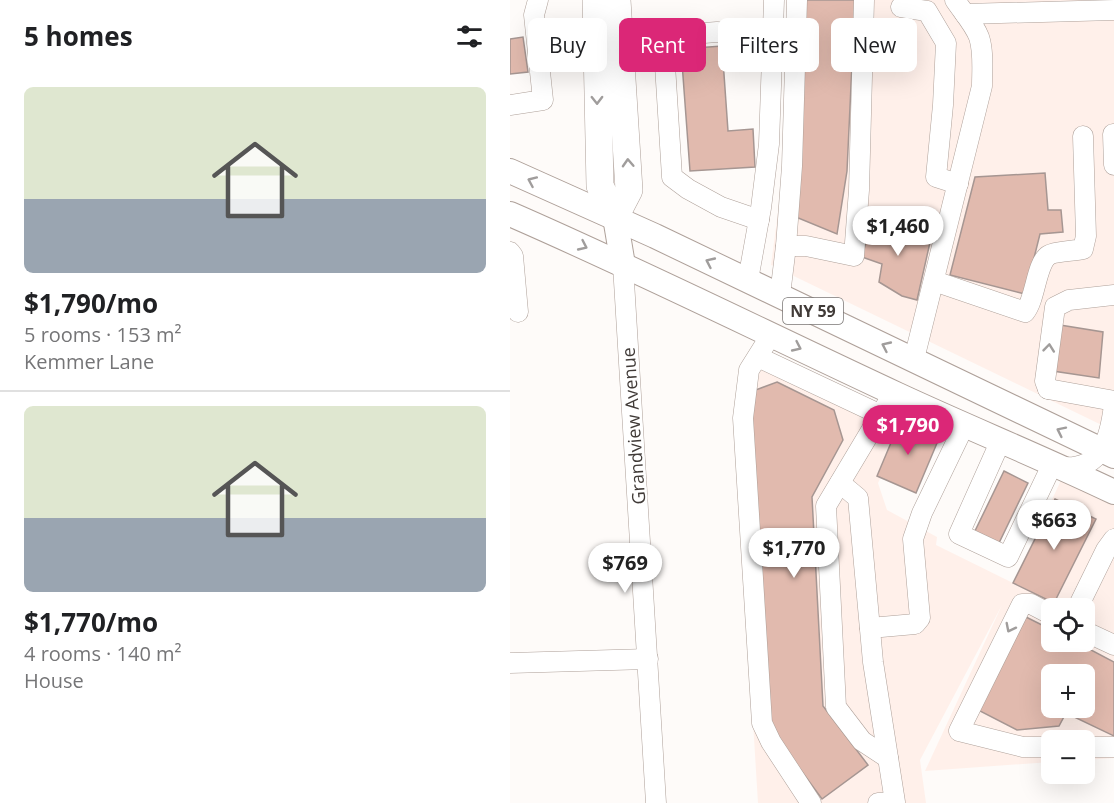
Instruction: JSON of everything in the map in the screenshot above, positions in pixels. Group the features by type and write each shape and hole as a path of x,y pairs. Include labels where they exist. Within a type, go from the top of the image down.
{"highway":[{"path":"596,0 600,186 615,218"},
{"path":"615,218 629,190 617,0"}],"main road":[{"name":"NY 59","path":"510,171 780,295 1108,453"},
{"name":"NY 59","path":"510,214 892,392 1114,492"},
{"path":"615,218 623,265"}],"street":[{"path":"773,18 774,0"},
{"path":"780,295 792,166 797,0"},
{"path":"786,246 806,246 854,256 859,190 864,0"},
{"path":"511,103 543,100 534,5"},
{"path":"901,7 927,11 946,43 936,177 958,184"},
{"path":"914,359 982,86 982,52 979,37 960,7"},
{"path":"960,7 1048,11 1114,10"},
{"path":"718,32 678,35 664,49 672,177 688,189 721,207 759,220"},
{"path":"748,280 769,144 771,72"},
{"path":"1113,134 1114,165"},
{"path":"934,281 1024,312 1030,306 1042,262 1049,254 1083,249 1086,236 1083,136"},
{"path":"510,252 513,256 518,312"},
{"name":"Grandview Avenue","path":"623,265 656,803"},
{"path":"1048,389 1045,381 1055,308 1069,300 1114,295"},
{"path":"771,335 749,370 742,418 762,723 771,742 811,803"},
{"path":"758,357 880,415"},
{"path":"1001,440 958,534 1008,557 1057,465 1073,468 1108,453 1114,403 1048,389"},
{"path":"1032,417 1048,389"},
{"path":"888,758 862,741 836,707 826,506 892,392"},
{"path":"870,628 915,624 920,618 913,539 922,513 965,424"},
{"path":"840,483 858,498 873,662 895,802 878,803"},
{"path":"1082,598 1106,550 1114,539"},
{"path":"1041,610 1030,604 1022,604 959,731 1023,747 1041,747"},
{"path":"1095,636 1114,645"},
{"path":"510,663 648,659"},
{"path":"1095,747 1114,747"}],"shaded area":[{"path":"800,0 1114,0 1114,431 771,265 795,72 819,72 819,18 799,18"},
{"path":"749,351 908,421 878,483 887,510 937,537 936,545 1013,583 1063,476 1114,500 1114,758 1095,759 1095,730 1041,730 1041,763 925,771 1002,605 920,760 926,803 758,803 736,446"}],"building":[{"path":"805,0 855,0 854,18 831,18 831,72 852,72 847,171 837,234 791,215 800,72 819,72 819,18 804,18"},
{"path":"523,37 528,72 510,74 510,39"},
{"path":"718,46 718,72 724,72 728,131 753,129 755,167 690,171 683,72 706,72 706,47"},
{"path":"1045,173 1048,210 1061,210 1063,232 1040,234 1025,294 950,275 975,177"},
{"path":"872,219 931,238 917,300 902,296 879,282 882,264 862,257"},
{"path":"1060,325 1103,332 1099,378 1053,371"},
{"path":"777,382 834,410 843,440 812,497 823,706 868,765 822,799 766,723 748,423 753,391"},
{"path":"901,419 940,436 916,493 877,476"},
{"path":"1004,471 1028,483 998,545 974,533"},
{"path":"1055,499 1096,519 1056,598 1044,598 1013,583"},
{"path":"1026,617 1041,624 1041,652 1095,652 1114,662 1114,736 1076,718 1095,718 1095,664 1041,664 1041,718 1063,718 1059,726 1017,730 978,710"}]}
